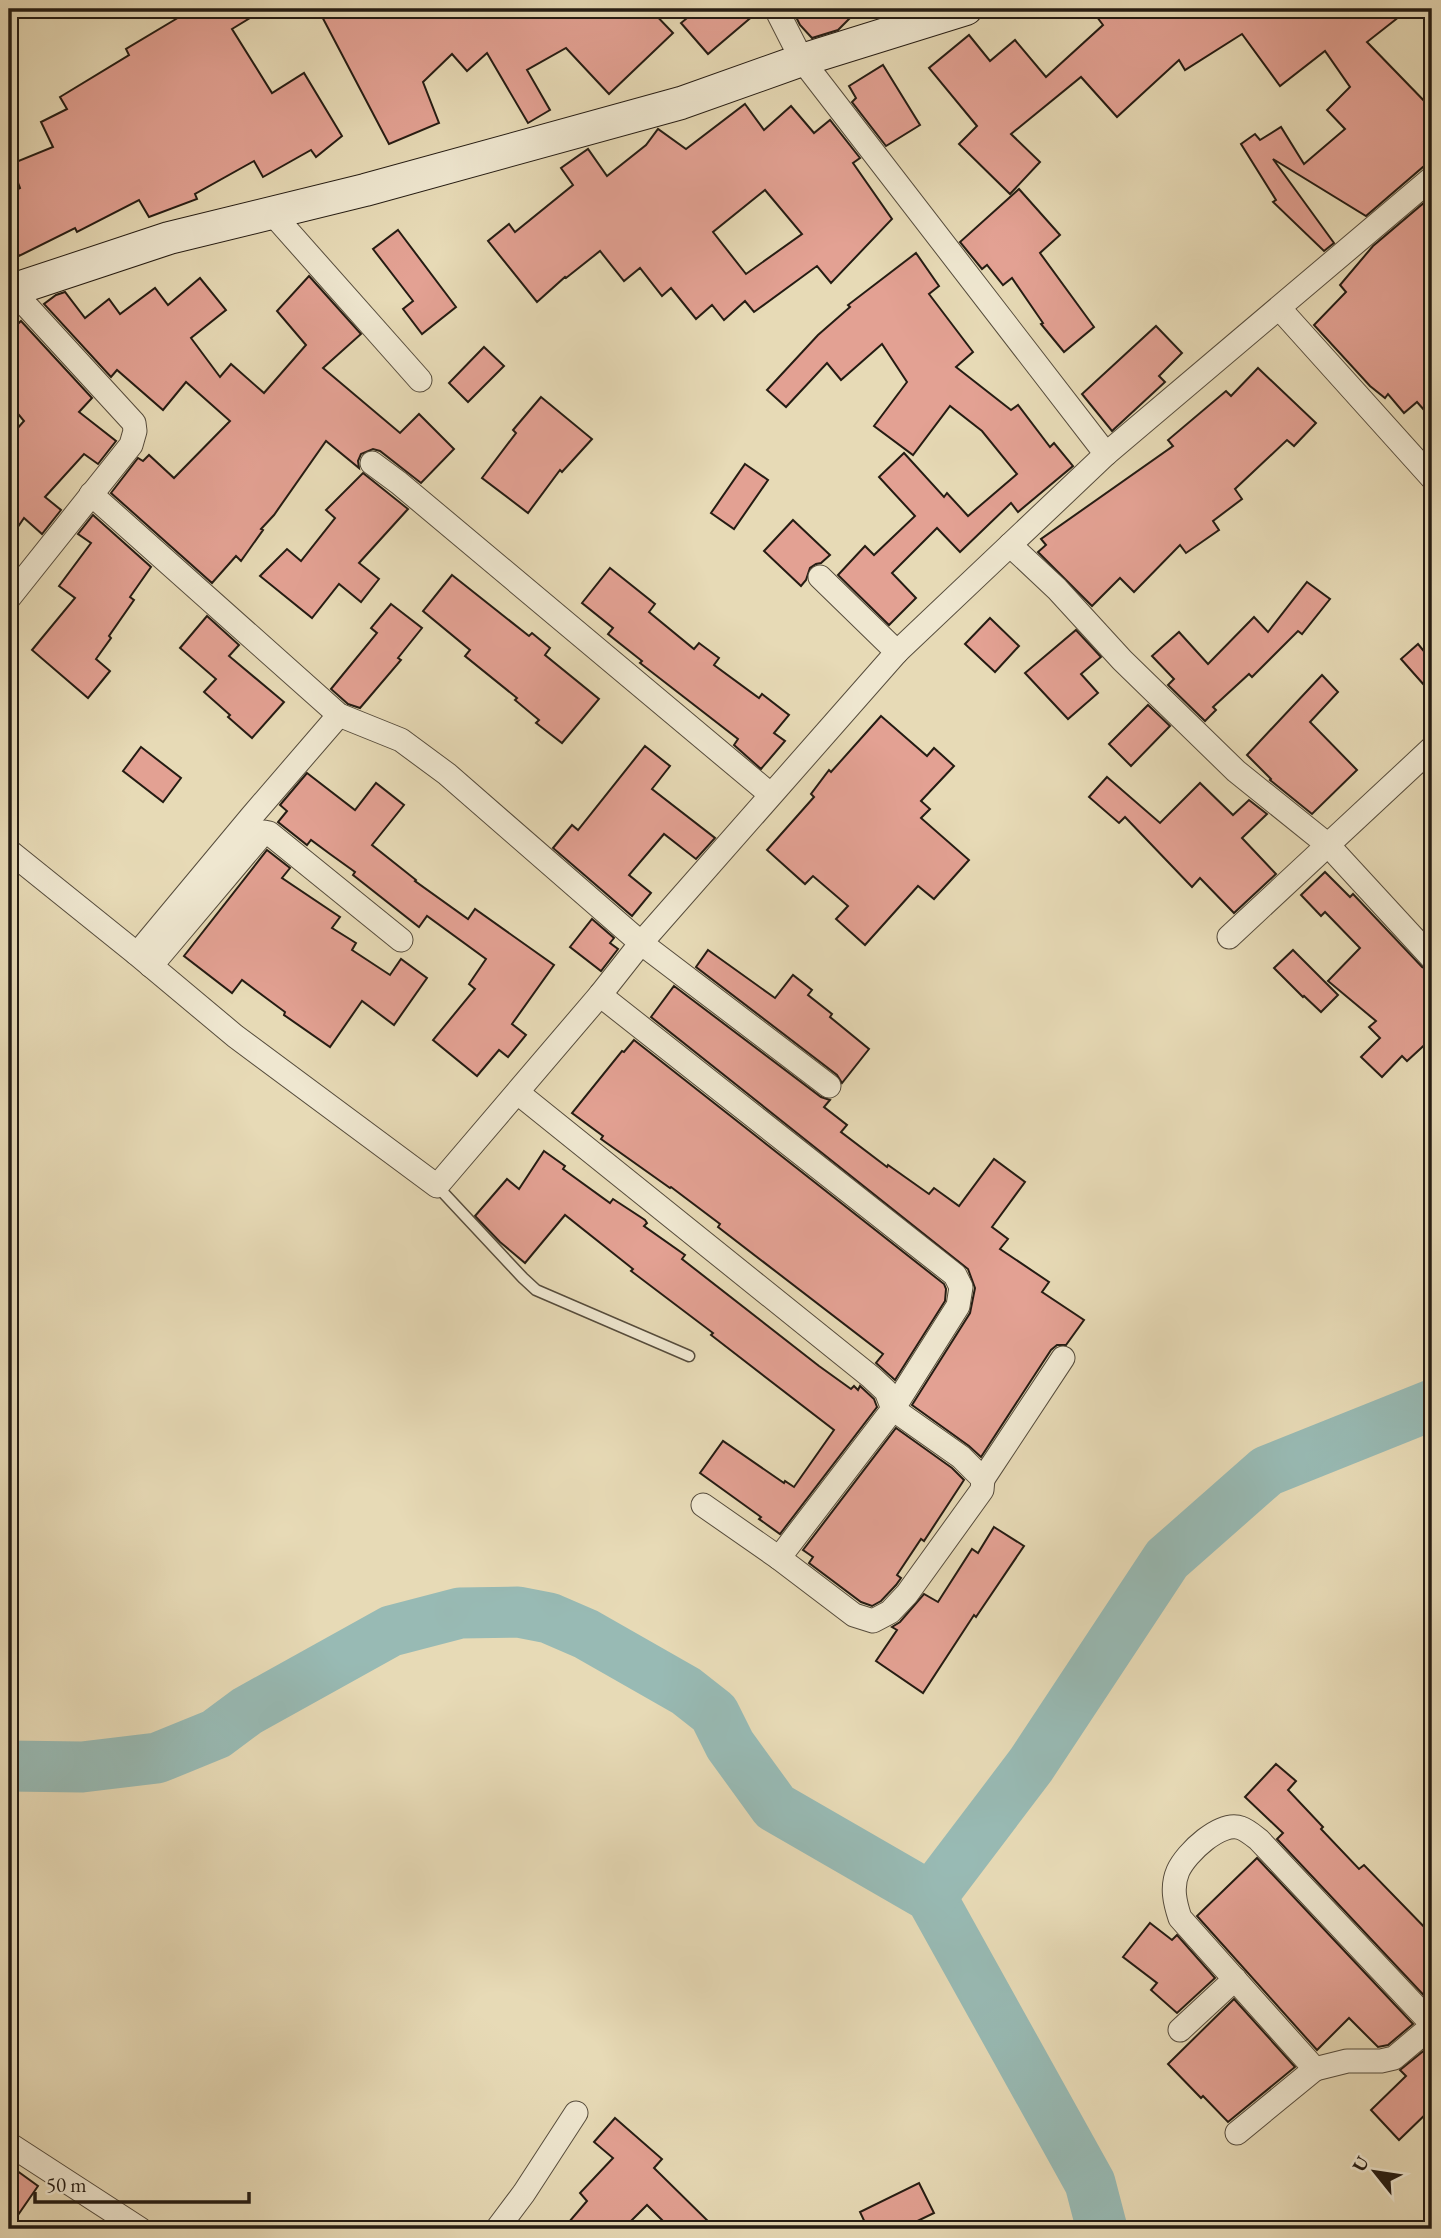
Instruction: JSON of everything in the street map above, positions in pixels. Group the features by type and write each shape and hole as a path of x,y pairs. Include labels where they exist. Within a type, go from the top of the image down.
{"street":[{"path":"776,9 802,60 1106,454"},
{"path":"9,598 131,445 135,431 134,423 10,290 169,239 365,190 681,103 802,60 965,9"},
{"path":"9,852 235,1036 438,1186 641,943 897,652 1106,454 1432,178"},
{"path":"271,212 420,380"},
{"path":"1280,309 1432,478"},
{"path":"372,463 770,794"},
{"path":"91,494 339,715 401,740 447,774 641,943 828,1086"},
{"path":"1010,545 1057,589 1122,660 1236,771 1328,845 1432,958"},
{"path":"820,577 897,652"},
{"path":"144,960 251,817 339,715"},
{"path":"1230,937 1432,748"},
{"path":"144,960 264,832 269,833 401,940"},
{"path":"600,995 955,1275 961,1287 958,1306 893,1409 779,1558"},
{"path":"517,1093 871,1377 886,1391 893,1409 961,1457 983,1479"},
{"path":"703,1505 854,1615 873,1621 890,1612 907,1594 982,1490 983,1479 1063,1358"},
{"path":"1237,2133 1315,2069 1347,2061 1381,2061 1394,2058 1432,2025 1259,1840 1241,1827 1223,1827 1191,1852 1178,1872 1173,1899 1180,1918 1315,2069"},
{"path":"1180,2031 1235,1979"},
{"path":"497,2229 576,2113"},
{"path":"9,2144 140,2229"}],"lane":[{"path":"438,1186 536,1290 689,1356"}],"building":[{"path":"177,9 265,9 232,29 272,93 304,73 342,136 316,157 311,150 263,177 254,161 195,194 197,199 149,217 139,200 77,232 75,228 19,256 9,234 9,194 20,188 11,164 53,147 41,122 67,109 60,97 129,55 126,49 181,16"},
{"path":"318,9 650,9 673,33 609,94 566,48 527,70 550,110 528,123 487,53 467,71 452,54 423,82 439,123 389,144"},
{"path":"698,9 761,9 708,54 681,23"},
{"path":"792,9 859,9 838,30 812,38 800,25"},
{"path":"1091,9 1409,9 1367,42 1432,109 1432,164 1423,167 1366,216 1273,159 1334,243 1324,251 1273,202 1276,200 1241,144 1255,134 1260,140 1281,127 1304,164 1345,129 1327,110 1350,87 1325,51 1280,86 1242,34 1185,70 1179,60 1117,117 1081,77 1011,134 1040,162 1010,194 959,144 977,126 929,68 969,35 990,61 1015,40 1046,77 1103,25"},
{"path":"883,65 920,125 886,146 852,102 856,98 849,86"},
{"path":"745,104 764,130 791,106 814,133 830,120 860,158 853,163 892,219 831,283 817,266 754,312 745,301 724,320 712,305 696,319 671,288 662,296 640,268 624,281 600,251 537,302 488,241 509,224 515,232 573,185 561,168 588,149 607,176 646,145 658,129 686,149","holes":["765,190 802,234 746,274 713,232"]},
{"path":"1019,189 1060,235 1040,253 1094,327 1064,352 1041,324 1043,323 1012,278 1003,285 987,265 982,269 960,242"},
{"path":"1432,196 1432,419 1417,402 1404,413 1388,394 1385,398 1370,386 1314,325 1346,292 1340,285 1373,246"},
{"path":"398,230 456,307 422,334 403,309 413,301 373,249"},
{"path":"916,253 939,286 929,294 973,352 956,367 1011,410 1018,405 1050,447 1054,443 1073,466 1018,512 1011,503 960,552 937,528 892,573 916,598 889,625 838,575 865,546 874,555 915,516 879,477 904,453 944,497 947,493 968,516 1017,474 982,431 950,406 913,455 874,426 907,382 882,344 841,380 827,363 786,407 767,390 818,335 850,307 848,305"},
{"path":"309,276 361,334 323,368 400,433 419,414 454,449 421,483 380,451 373,449 361,454 359,468 326,441 274,515 261,529 263,530 241,561 236,556 212,583 111,493 138,458 143,461 149,455 174,478 230,421 186,382 163,410 117,370 111,377 44,304 65,292 85,318 109,299 120,314 155,288 168,305 200,278 226,310 191,338 220,377 231,364 264,393 306,345 277,311"},
{"path":"21,321 92,398 79,412 116,441 98,464 84,454 45,497 61,510 42,534 24,518 9,540 9,438 24,421 9,403 9,332"},
{"path":"1156,326 1182,353 1159,376 1165,382 1112,431 1082,394"},
{"path":"484,347 504,366 468,402 449,383"},
{"path":"1258,368 1316,423 1294,446 1287,440 1235,489 1242,499 1213,521 1219,530 1186,553 1180,545 1134,592 1120,578 1092,606 1038,552 1046,545 1041,539 1173,446 1168,440 1226,391 1231,396"},
{"path":"541,397 592,439 562,472 560,470 528,513 482,478 516,433 513,430"},
{"path":"745,464 768,480 734,529 711,513"},
{"path":"363,473 408,509 359,563 379,579 361,602 339,584 312,618 260,576 287,549 301,561 335,518 326,510"},
{"path":"93,515 151,567 130,597 134,600 96,659 110,671 88,698 32,650 75,598 59,586 91,543 78,534"},
{"path":"793,520 830,555 810,568 801,586 764,551"},
{"path":"610,568 655,604 649,612 694,649 699,643 719,658 714,665 759,698 762,694 789,715 774,733 785,741 761,769 734,745 738,739 640,663 642,661 608,634 613,628 582,603"},
{"path":"452,575 529,636 532,633 550,648 545,655 599,699 562,743 536,723 539,720 515,700 517,698 465,656 470,650 423,611"},
{"path":"1307,582 1330,599 1302,634 1298,631 1252,677 1249,674 1213,707 1216,710 1205,721 1168,685 1174,679 1152,656 1179,632 1208,664 1254,617 1268,632"},
{"path":"391,604 422,628 398,658 401,660 360,708 348,704 331,689 377,633 371,628"},
{"path":"207,616 239,645 229,656 284,702 252,738 204,692 216,679 180,648"},
{"path":"990,618 1019,646 995,672 965,644"},
{"path":"1076,630 1101,657 1081,674 1098,693 1068,719 1025,673"},
{"path":"1418,644 1432,661 1432,694 1401,659"},
{"path":"1322,675 1338,692 1310,722 1357,770 1312,814 1270,780 1247,755"},
{"path":"1148,705 1170,726 1131,766 1109,744"},
{"path":"881,716 927,756 934,748 954,766 921,801 930,809 921,818 969,860 934,899 918,886 865,945 836,919 848,906 813,876 805,884 767,850 814,797 811,794 829,770 831,772"},
{"path":"645,746 670,766 652,789 715,838 696,859 664,834 629,875 651,893 632,916 553,848 572,825 578,830"},
{"path":"141,747 181,778 163,802 123,771"},
{"path":"307,773 355,810 376,783 404,805 372,845 415,881 468,919 475,909 554,965 512,1024 526,1035 508,1057 499,1050 477,1076 433,1040 475,989 469,984 486,959 427,916 419,927 353,875 355,872 311,840 307,845 278,822 287,811 280,805"},
{"path":"1107,777 1160,823 1200,783 1233,815 1249,800 1267,814 1242,838 1276,874 1234,913 1200,878 1192,887 1125,817 1119,823 1089,797"},
{"path":"267,850 290,868 282,878 340,917 332,928 356,943 352,950 390,975 401,959 427,978 394,1025 362,1001 330,1047 284,1015 285,1012 242,980 232,993 184,956"},
{"path":"1325,872 1350,897 1353,894 1422,967 1432,972 1432,1038 1407,1061 1402,1056 1382,1077 1361,1057 1380,1038 1369,1027 1376,1021 1328,981 1360,948 1325,912 1321,916 1301,895"},
{"path":"592,919 614,938 610,943 618,949 601,971 570,947"},
{"path":"708,950 775,998 793,975 812,990 808,995 832,1014 830,1017 869,1049 842,1083 837,1075 696,967"},
{"path":"1293,950 1338,995 1321,1012 1274,968"},
{"path":"674,986 821,1097 830,1100 824,1107 847,1125 841,1132 887,1167 888,1165 929,1194 934,1188 959,1206 994,1159 1025,1182 992,1227 1008,1239 1000,1249 1049,1282 1042,1292 1084,1320 1066,1345 1057,1345 1051,1350 981,1457 912,1405 970,1313 975,1288 968,1269 651,1017"},
{"path":"634,1040 944,1284 945,1301 895,1380 876,1363 883,1354 718,1227 720,1224 601,1139 603,1136 572,1113"},
{"path":"544,1151 565,1166 563,1169 610,1203 613,1199 645,1220 647,1223 644,1226 685,1255 682,1259 819,1366 851,1389 854,1386 858,1390 860,1386 874,1399 877,1407 780,1534 700,1473 723,1441 794,1487 834,1430 711,1335 713,1333 631,1271 633,1269 565,1215 525,1263 500,1242 475,1216 507,1179 519,1189"},
{"path":"896,1428 952,1468 964,1480 924,1541 921,1539 897,1575 901,1578 896,1585 881,1601 872,1606 861,1602 809,1563 813,1557 803,1550"},
{"path":"994,1527 1024,1546 976,1617 974,1615 923,1693 876,1661 897,1630 892,1627 900,1622 924,1594 938,1602 972,1549 978,1553"},
{"path":"1276,1764 1296,1781 1288,1790 1323,1827 1321,1829 1359,1869 1364,1865 1432,1935 1432,2004 1277,1839 1283,1833 1245,1797"},
{"path":"1257,1858 1413,2024 1388,2045 1378,2047 1349,2018 1317,2050 1197,1916"},
{"path":"1150,1923 1172,1940 1177,1935 1215,1978 1177,2013 1151,1990 1157,1983 1123,1957"},
{"path":"1234,1999 1295,2067 1228,2122 1168,2064"},
{"path":"1432,2044 1432,2108 1399,2140 1371,2110 1406,2076 1400,2070"},
{"path":"615,2118 662,2159 654,2168 716,2229 671,2229 647,2205 623,2229 563,2229 587,2201 580,2193 613,2158 594,2142"},
{"path":"9,2165 38,2186 9,2228"},
{"path":"919,2183 934,2213 901,2229 868,2229 860,2212"}],"waterway":[{"path":"931,1897 1031,1765 1167,1559 1267,1471 1432,1405"},
{"path":"9,1766 82,1767 157,1758 216,1734 247,1711 391,1631 460,1613 518,1612 549,1618 586,1634 686,1691 714,1713 730,1745 775,1807 931,1897 1090,2183 1102,2229"}]}
